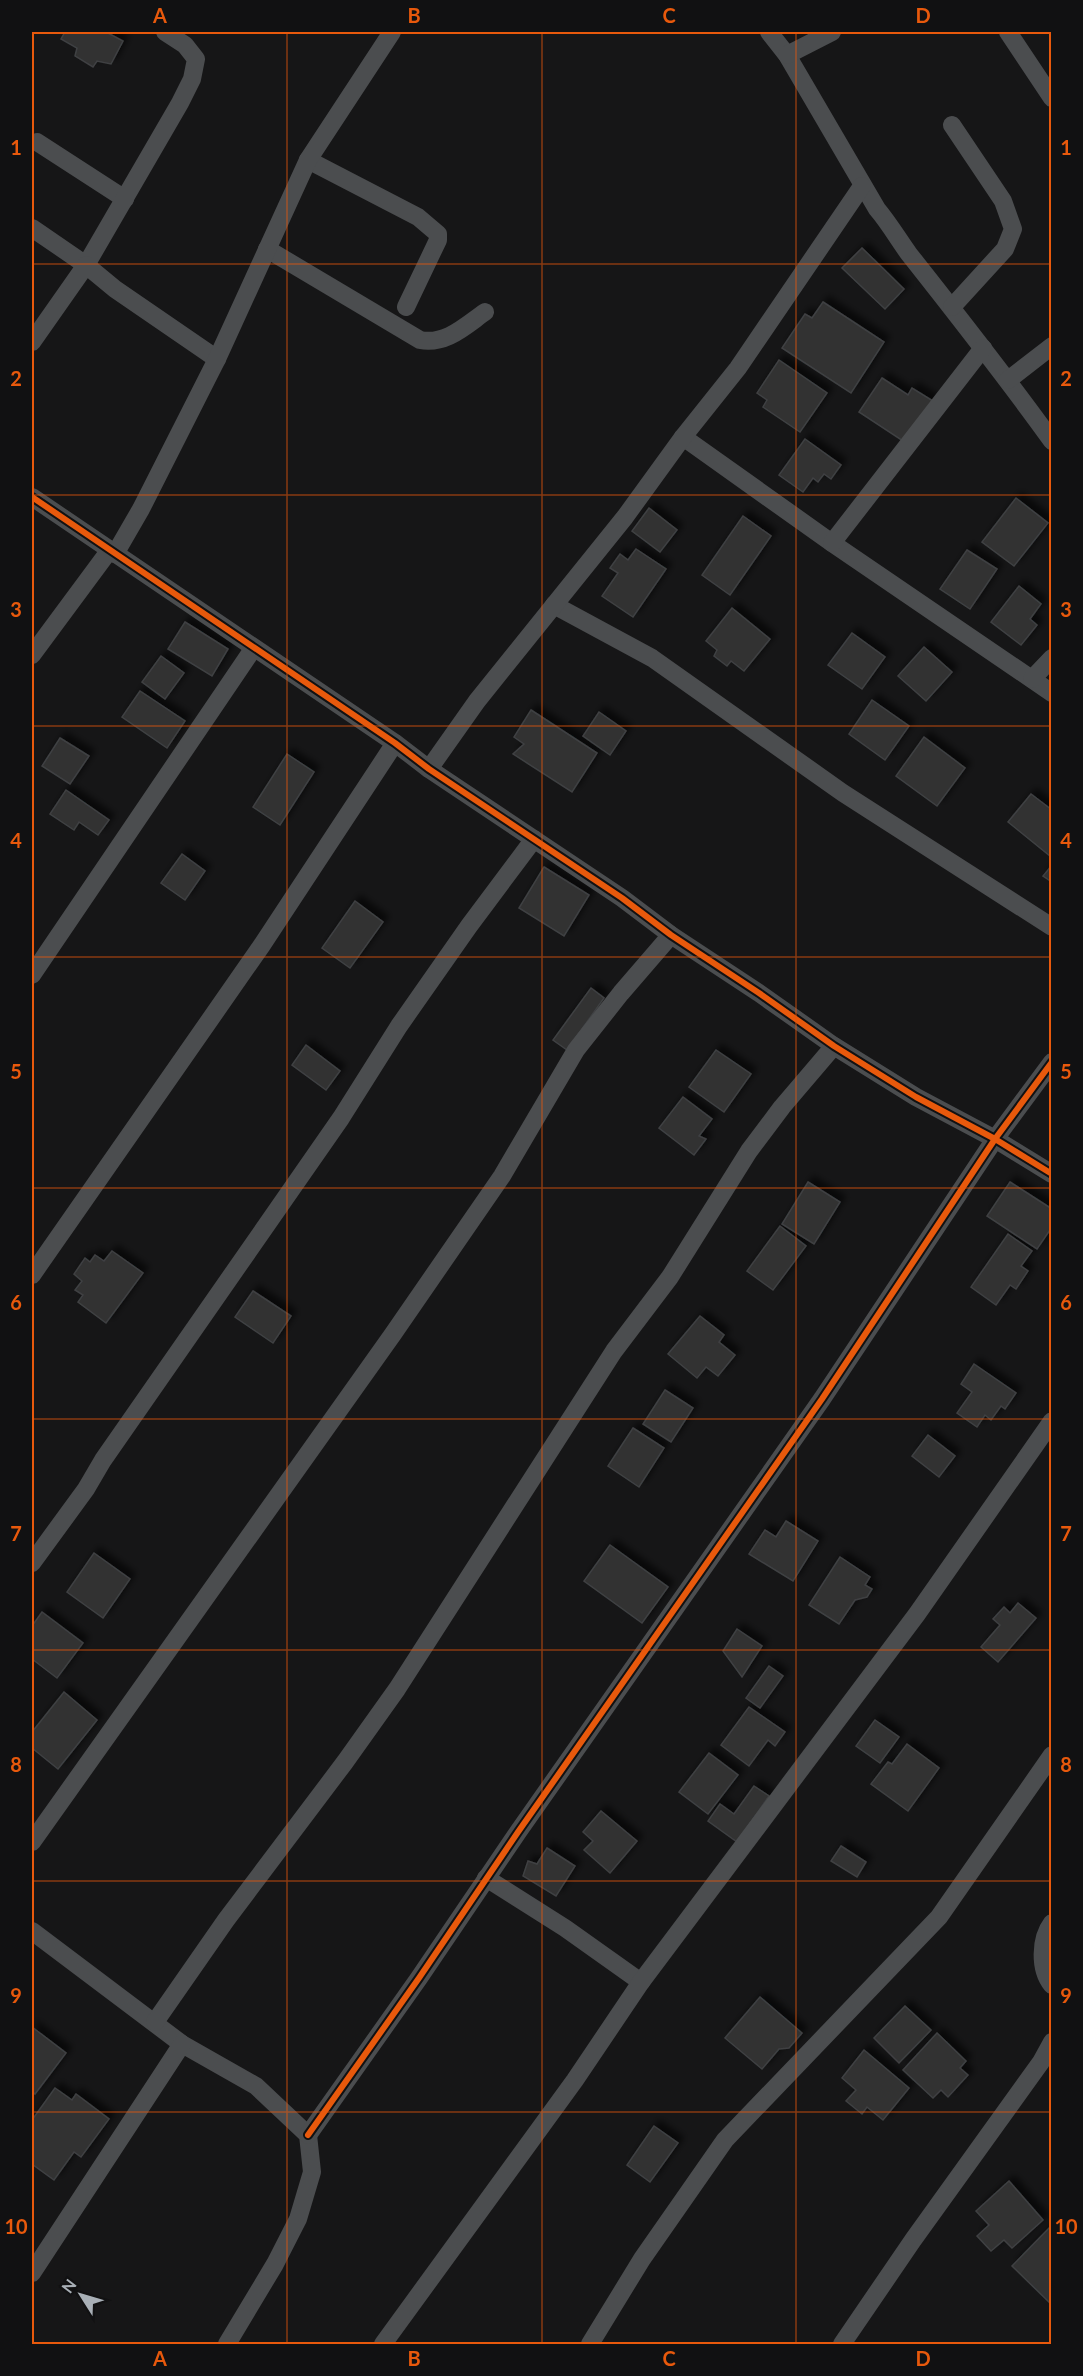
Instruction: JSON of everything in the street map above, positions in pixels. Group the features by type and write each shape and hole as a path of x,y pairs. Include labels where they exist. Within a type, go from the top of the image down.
{"street":[{"path":"32,342 86,265 192,79 196,58 185,45 165,32"},
{"path":"115,554 217,359 308,160 392,32"},
{"path":"769,32 787,55 862,186 907,251 1008,380 1052,441"},
{"path":"787,55 832,32"},
{"path":"1008,32 1052,98"},
{"path":"952,125 1003,201 1013,229 1005,249 952,307"},
{"path":"37,142 125,199"},
{"path":"308,160 418,217 438,234 438,240 406,308"},
{"path":"429,769 477,701 625,517 683,437 738,368 862,186"},
{"path":"32,228 86,265 115,289 217,359"},
{"path":"267,249 420,340 438,341 449,337 485,312"},
{"path":"1008,380 1052,346"},
{"path":"832,543 983,348"},
{"path":"683,437 832,543 1052,693"},
{"path":"32,497 622,898 671,935 834,1046 916,1097 995,1139 1052,1174"},
{"path":"32,655 109,551 115,554"},
{"path":"554,605 652,658 843,793 1052,927"},
{"path":"32,975 253,648"},
{"path":"1032,679 1052,658"},
{"path":"32,1275 262,945 395,743"},
{"path":"32,1563 86,1489 334,1128 405,1017 534,839"},
{"path":"32,1842 184,1630 502,1176 576,1050 671,935"},
{"path":"155,2022 226,1920 397,1689 614,1351 670,1277 749,1151 795,1090 834,1046"},
{"path":"308,2135 822,1399 995,1139 1052,1062"},
{"path":"383,2344 575,2080 641,1982 916,1614 1052,1421"},
{"path":"590,2344 642,2259 725,2140 939,1917 1052,1755"},
{"path":"486,1878 565,1928 641,1982"},
{"path":"1052,1923 1042,1952 1048,1981 1052,1985"},
{"path":"32,1932 182,2044 256,2086 308,2135 312,2172 298,2219 275,2264 227,2344"},
{"path":"842,2344 919,2231 1041,2061 1052,2042"},
{"path":"32,2273 182,2044"}],"building":[{"path":"65,32 106,32 123,41 111,64 97,61 93,67 75,56 77,48 61,39"},
{"path":"862,248 904,289 885,309 842,268"},
{"path":"823,302 884,342 851,393 782,348 805,314 812,318"},
{"path":"779,360 827,393 800,432 763,407 767,400 757,393"},
{"path":"882,378 908,395 912,388 933,401 906,443 859,412"},
{"path":"805,439 841,465 831,479 824,474 818,482 813,478 803,492 779,475"},
{"path":"1016,498 1048,523 1014,566 982,542"},
{"path":"649,508 677,530 660,552 632,531"},
{"path":"743,516 771,536 730,595 702,575"},
{"path":"636,549 666,569 633,617 602,596 618,573 610,568 620,554 628,560"},
{"path":"967,550 997,569 970,609 940,589"},
{"path":"1019,586 1041,604 1030,619 1037,625 1021,645 991,622"},
{"path":"732,608 770,639 744,671 731,661 727,666 714,656 717,650 706,641"},
{"path":"185,622 228,649 212,676 168,649"},
{"path":"852,633 885,657 862,689 828,665"},
{"path":"924,647 952,672 926,701 898,676"},
{"path":"161,656 184,673 165,699 142,682"},
{"path":"140,691 185,721 167,748 122,717"},
{"path":"872,700 909,726 885,760 849,734"},
{"path":"531,710 597,753 572,792 513,754 524,744 514,737"},
{"path":"599,712 626,731 610,755 583,736"},
{"path":"924,737 965,768 937,806 896,776"},
{"path":"60,738 89,756 70,784 42,766"},
{"path":"287,754 314,772 280,825 253,807"},
{"path":"66,790 109,820 98,835 79,822 74,830 50,814"},
{"path":"1031,794 1052,810 1050,856 1008,822"},
{"path":"182,854 205,871 185,900 161,883"},
{"path":"1052,865 1052,882 1043,876"},
{"path":"544,867 589,895 564,936 519,908"},
{"path":"355,901 383,922 350,968 322,948"},
{"path":"591,988 604,998 567,1050 553,1040"},
{"path":"306,1045 340,1071 326,1090 292,1065"},
{"path":"716,1050 751,1074 724,1112 689,1087"},
{"path":"683,1097 712,1119 699,1136 706,1139 694,1155 659,1128"},
{"path":"808,1182 840,1202 814,1244 782,1224"},
{"path":"1010,1182 1052,1209 1052,1227 1037,1249 987,1216"},
{"path":"780,1226 806,1246 773,1290 747,1271"},
{"path":"1008,1234 1032,1251 1021,1266 1028,1271 1016,1289 1010,1285 996,1305 971,1287"},
{"path":"112,1251 143,1273 106,1323 78,1302 83,1295 75,1290 82,1281 74,1274 85,1258 90,1262 95,1255 104,1261"},
{"path":"253,1291 291,1316 273,1343 235,1317"},
{"path":"700,1316 724,1335 719,1342 735,1355 718,1376 706,1367 697,1378 668,1354"},
{"path":"974,1364 1016,1393 1005,1409 1001,1406 991,1420 985,1415 977,1427 957,1413 972,1392 961,1384"},
{"path":"665,1390 693,1408 671,1442 643,1424"},
{"path":"633,1428 664,1448 639,1487 608,1466"},
{"path":"928,1435 955,1456 939,1477 912,1456"},
{"path":"786,1521 818,1541 793,1581 749,1554 765,1530 776,1537"},
{"path":"610,1545 668,1587 642,1623 584,1581"},
{"path":"94,1553 130,1579 103,1618 67,1592"},
{"path":"840,1557 870,1577 865,1585 872,1589 867,1597 855,1600 839,1624 809,1605"},
{"path":"1018,1603 1036,1618 998,1662 981,1647 1000,1625 993,1619 1004,1607 1010,1613"},
{"path":"42,1612 83,1643 57,1678 32,1659 32,1626"},
{"path":"737,1629 762,1646 742,1677 723,1651"},
{"path":"769,1666 783,1676 760,1708 746,1698"},
{"path":"64,1692 97,1720 58,1769 32,1748 32,1732"},
{"path":"749,1707 785,1732 775,1746 768,1740 749,1766 721,1745"},
{"path":"875,1720 899,1737 880,1763 856,1746"},
{"path":"907,1744 939,1768 908,1811 871,1784 888,1762 892,1764"},
{"path":"709,1753 738,1775 708,1814 679,1792"},
{"path":"754,1786 769,1796 737,1842 708,1821 720,1804 734,1814"},
{"path":"601,1811 637,1841 610,1873 584,1850 593,1841 583,1832"},
{"path":"841,1846 866,1862 857,1877 831,1861"},
{"path":"547,1848 575,1866 556,1896 523,1876 528,1861 537,1864"},
{"path":"760,1997 802,2033 789,2048 779,2049 762,2069 725,2038"},
{"path":"905,2006 931,2030 899,2063 874,2038"},
{"path":"32,2027 66,2053 35,2094 32,2091"},
{"path":"937,2033 966,2061 960,2068 968,2075 948,2097 941,2090 933,2098 903,2070"},
{"path":"864,2050 909,2088 883,2120 867,2107 862,2114 846,2101 856,2090 842,2078"},
{"path":"55,2088 72,2100 76,2094 109,2119 81,2157 74,2152 54,2180 32,2164 32,2120"},
{"path":"654,2126 678,2143 650,2182 627,2165"},
{"path":"1009,2181 1043,2220 1012,2248 1004,2240 991,2251 977,2236 989,2225 976,2211"},
{"path":"1052,2225 1052,2305 1012,2266"}],"cycle path":[{"path":"32,497 622,898 671,935 834,1046 916,1097 995,1139 1052,1174"},
{"path":"308,2135 822,1399 995,1139 1052,1062"}]}
